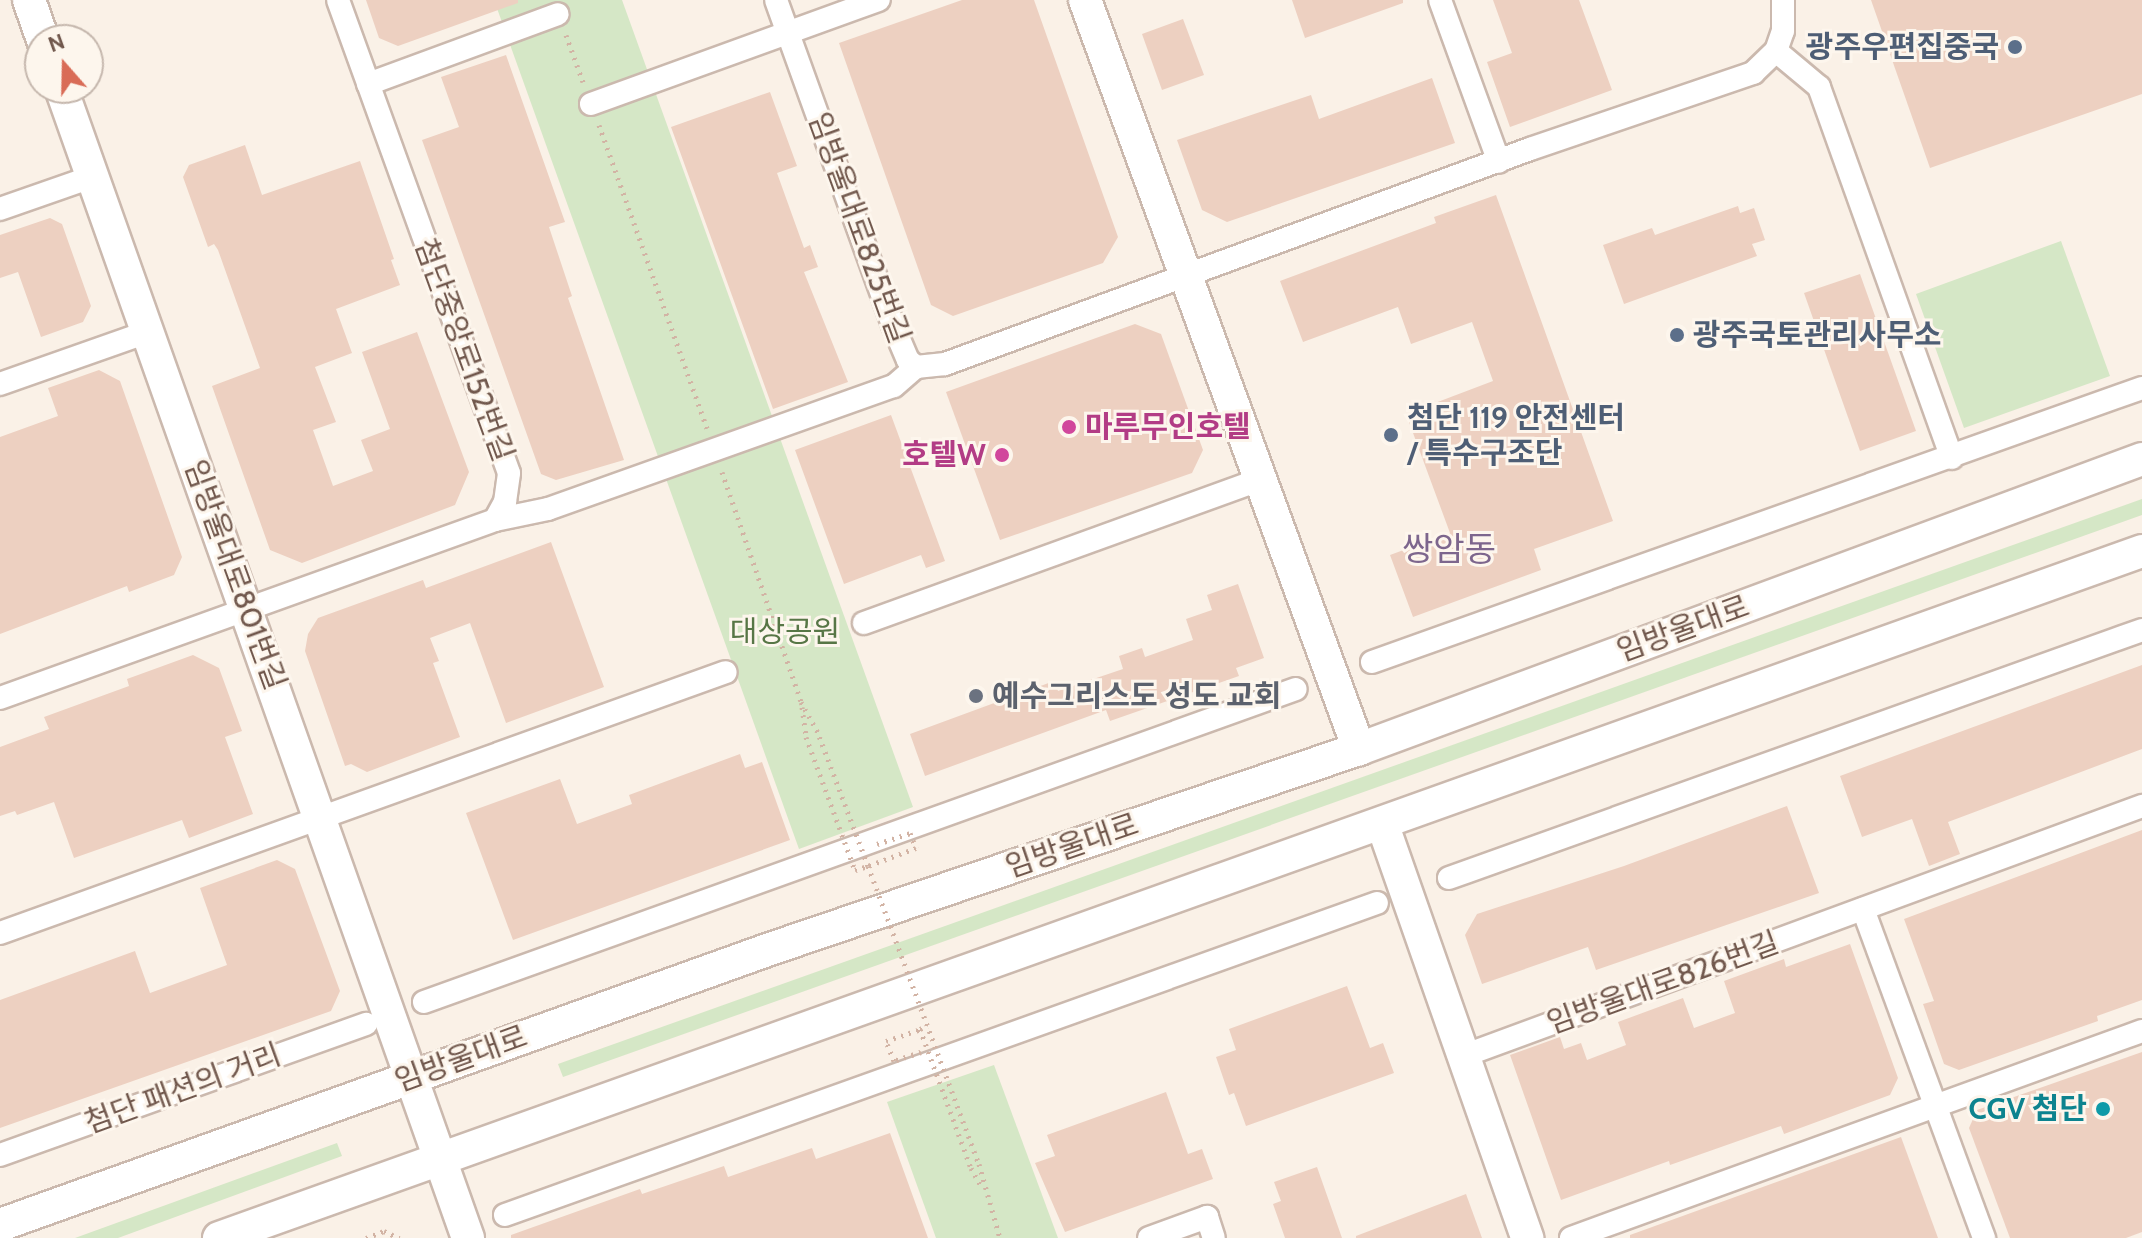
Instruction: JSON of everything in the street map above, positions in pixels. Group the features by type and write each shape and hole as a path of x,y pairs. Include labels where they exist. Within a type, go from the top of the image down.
{"main road":[{"path":"29,0 37,24"},
{"path":"1085,0 1359,749"},
{"name":"임방울대로801번길","path":"67,104 249,611 468,1238"},
{"name":"임방울대로","path":"0,1225 755,954 1359,749 2142,459"},
{"path":"219,1238 2142,551"},
{"path":"1382,823 1527,1238"}],"street":[{"name":"첨단중앙로152번길","path":"338,0 509,473 509,488 495,520"},
{"name":"임방울대로825번길","path":"776,0 901,347 916,367 945,364 1185,275 1753,73 1776,51"},
{"path":"591,104 879,0"},
{"path":"1440,0 1499,162"},
{"path":"1783,0 1783,31 1776,51 1819,87 1952,458"},
{"path":"368,84 558,14"},
{"path":"0,209 94,176"},
{"path":"0,384 148,332"},
{"path":"0,698 495,520 548,509 715,451 894,386 916,367"},
{"path":"1372,662 2142,388"},
{"path":"864,623 1260,480"},
{"path":"1449,878 2142,630"},
{"path":"0,933 726,672"},
{"path":"424,1002 1296,689"},
{"name":"임방울대로826번길","path":"1463,1056 2142,806"},
{"path":"505,1215 1377,903"},
{"path":"1863,909 1984,1238"},
{"name":"첨단 패션의 거리","path":"0,1155 366,1024"},
{"path":"1571,1238 2142,1031"},
{"path":"1149,1238 1207,1217 1214,1238"}],"path":[{"path":"558,14 715,451 801,702 818,733 979,1164 985,1194 1000,1238"},
{"path":"801,702 806,737 855,870 916,848 910,833 877,844"},
{"path":"921,1052 894,1061 886,1041 927,1026"},
{"path":"920,1029 971,1168 985,1194"},
{"path":"366,1238 384,1231 399,1238"}],"green space":[{"name":"대상공원","path":"494,0 622,0 913,807 799,849"},
{"path":"2061,241 2110,376 1964,428 1916,294"},
{"path":"2142,499 2142,515 563,1077 558,1064"},
{"path":"994,1065 1058,1238 936,1238 887,1102"},
{"path":"337,1143 342,1156 118,1238 75,1238"}],"building":[{"path":"366,0 518,0 518,3 398,46 379,38"},
{"path":"962,0 1034,0 1118,237 1103,263 953,316 931,305 839,43"},
{"path":"1292,0 1403,0 1403,3 1305,38"},
{"path":"1493,0 1579,0 1612,90 1510,127 1487,62 1512,53"},
{"name":"광주우편집중국","path":"1871,0 2142,0 2142,94 1930,168"},
{"path":"1183,19 1204,75 1162,90 1142,34"},
{"path":"506,55 565,222 549,227 572,296 568,298 624,460 556,480 541,474 422,140 459,127 441,77"},
{"path":"1432,78 1455,143 1227,222 1202,210 1177,140 1311,95 1319,119"},
{"path":"770,92 797,166 777,173 804,248 810,245 818,267 804,272 848,382 773,409 671,127"},
{"path":"245,145 262,195 360,161 394,259 391,260 400,285 336,309 352,353 315,367 336,422 313,430 333,486 373,471 361,440 390,429 362,352 417,332 469,472 455,505 302,563 270,550 212,386 260,368 218,250 214,244 208,247 183,177 189,165"},
{"path":"1496,195 1613,521 1534,549 1541,570 1413,617 1390,555 1450,533 1406,414 1493,381 1472,322 1411,344 1398,307 1303,342 1280,281 1436,223 1434,217"},
{"path":"1738,206 1740,213 1754,208 1765,240 1752,244 1757,256 1624,304 1603,245 1652,228 1655,235"},
{"path":"50,218 62,224 91,306 83,322 41,337 18,272 0,278 0,235"},
{"path":"1860,274 1916,431 1860,451 1804,293"},
{"path":"1135,324 1161,334 1203,450 1192,473 1000,540 946,392"},
{"path":"99,370 120,381 182,557 174,575 129,592 127,586 0,634 0,437 58,416 48,388"},
{"path":"891,415 945,561 926,568 921,555 844,584 795,450"},
{"path":"551,542 604,687 506,723 470,623 430,638 439,661 433,663 460,737 367,772 351,764 345,766 305,651 308,634 318,618 423,580 426,588"},
{"path":"1238,584 1264,658 1236,668 1239,676 1110,721 1106,710 925,776 910,734 1054,681 1058,691 1123,669 1119,656 1142,648 1145,657 1193,640 1186,619 1212,610 1207,595"},
{"path":"193,655 219,668 242,731 225,737 253,814 189,838 182,820 74,858 54,802 17,815 15,811 0,816 0,747 49,729 44,717 129,686 127,679"},
{"path":"2142,665 2142,749 1948,822 1960,854 1929,866 1912,819 1862,837 1840,776"},
{"path":"740,754 745,768 762,762 790,840 513,940 466,813 560,779 577,824 632,804 629,795"},
{"path":"1787,806 1819,893 1596,970 1588,947 1482,984 1465,935 1477,914 1624,866"},
{"path":"2142,830 2142,1000 2097,1016 2098,1021 1959,1070 1944,1064 1923,1004 1934,1001 1904,919"},
{"path":"277,860 295,869 340,991 331,1011 0,1128 0,1000 135,951 150,993 227,965 200,888"},
{"path":"1850,944 1898,1078 1890,1095 1784,1134 1781,1126 1670,1165 1669,1161 1561,1200 1510,1055 1560,1037 1564,1049 1581,1043 1587,1060 1626,1045 1618,1022 1683,998 1694,1028 1735,1013 1724,981 1784,959 1786,967"},
{"path":"1347,986 1370,1048 1383,1043 1394,1073 1246,1126 1234,1093 1229,1095 1216,1057 1236,1050 1229,1029"},
{"path":"2142,1052 2142,1232 2126,1238 2010,1238 1969,1128 1977,1110"},
{"path":"1166,1092 1188,1154 1202,1149 1213,1179 1065,1232 1035,1163 1055,1156 1047,1135"},
{"path":"890,1133 928,1238 511,1238 511,1235 640,1189 642,1194 724,1166 728,1177 812,1148 816,1159"},
{"path":"1901,1137 1938,1238 1630,1238 1630,1235"},
{"path":"1317,1167 1342,1238 1285,1238 1273,1204 1281,1201 1274,1182"},
{"path":"1466,1194 1482,1238 1356,1238 1356,1236"}],"place":[{"name":"광주우편집중국","path":"2015,47"},
{"name":"광주국토관리사무소","path":"1677,335"},
{"name":"마루무인호텔","path":"1069,427"},
{"name":"첨단 119 안전센터 / 특수구조단","path":"1391,435"},
{"name":"호텔W","path":"1002,455"},
{"name":"예수그리스도 성도 교회","path":"976,696"},
{"name":"CGV 첨단","path":"2103,1109"}],"district":[{"name":"쌍암동","path":"1449,550"}]}
